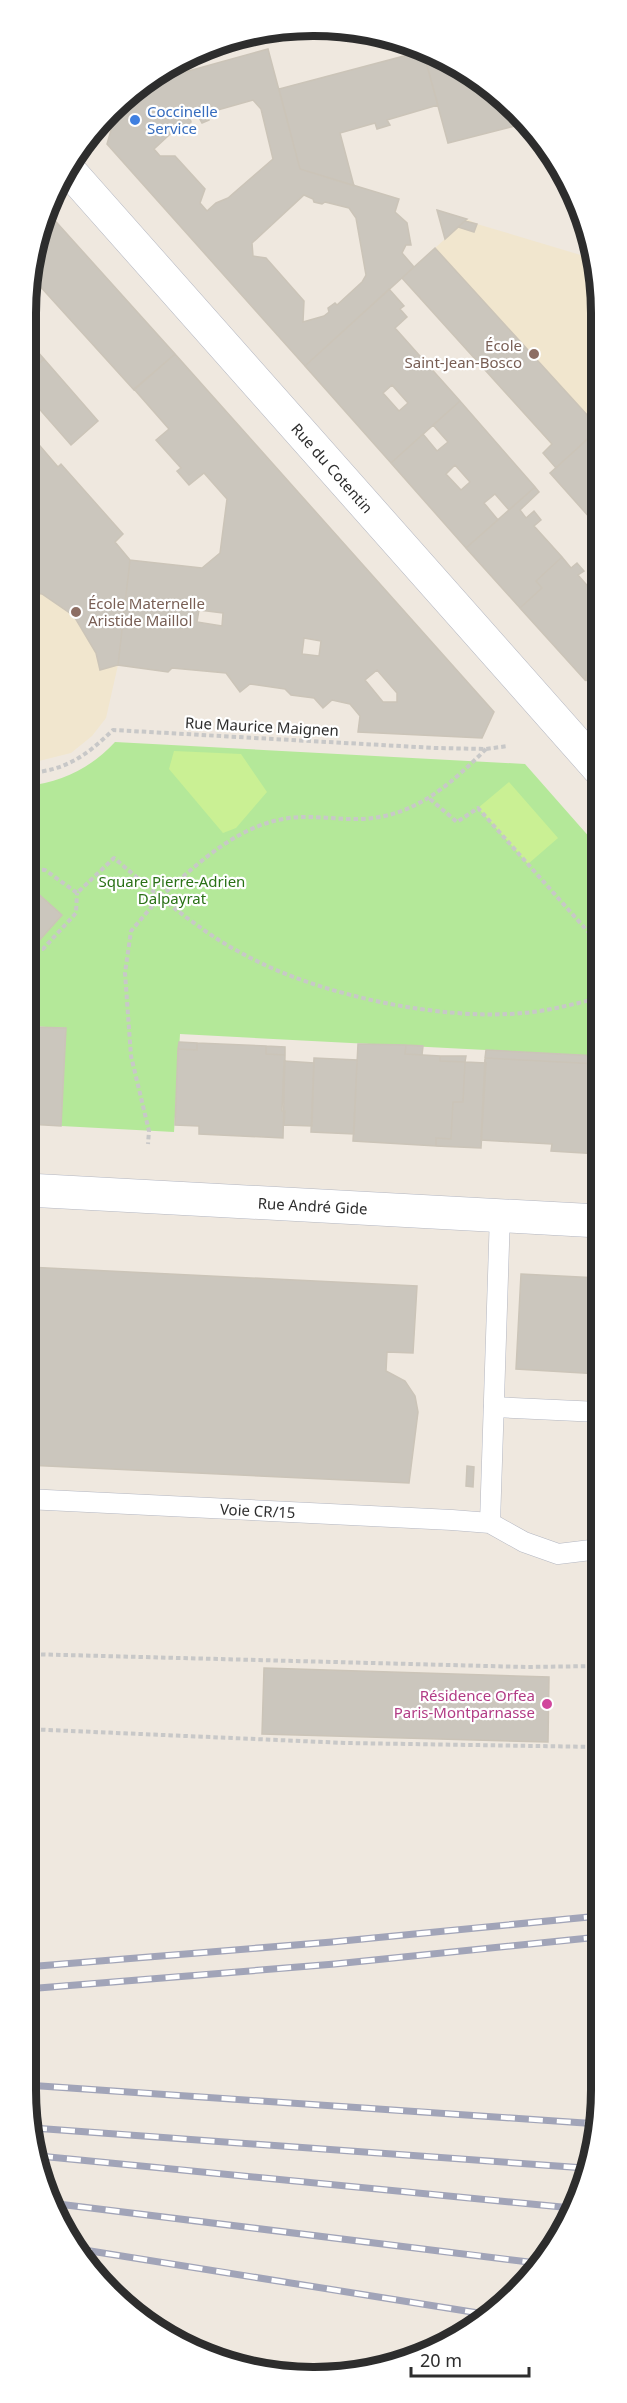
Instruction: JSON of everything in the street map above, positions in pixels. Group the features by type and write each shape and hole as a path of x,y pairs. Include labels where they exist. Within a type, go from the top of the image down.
{"street":[{"name":"Rue du Cotentin","path":"73,175 591,760"},
{"name":"Rue André Gide","path":"36,1190 591,1220"}],"lane":[{"path":"500,1214 490,1523 524,1542 558,1554 591,1550"},
{"path":"494,1407 591,1412"},
{"name":"Voie CR/15","path":"36,1499 490,1523"}],"path":[{"name":"Rue Maurice Maignen","path":"36,772 56,769 86,756 112,730 486,749 508,746"},
{"path":"148,1144 149,1131 131,1056 125,973 131,931 160,897 200,862 242,834 282,819 318,817 362,819 397,813 430,799 486,749"},
{"path":"430,799 457,822 478,808 591,935"},
{"path":"36,949 43,949 76,913 77,893 114,858 210,935 248,957 292,977 381,1002 477,1013 521,1013 591,1000"},
{"path":"36,870 45,870 77,893"},
{"path":"36,1654 526,1667 591,1666"},
{"path":"36,1729 346,1743 591,1748"}],"shaded area":[{"name":"École Saint-Jean-Bosco","path":"467,219 585,256 591,314 591,436 556,468 543,453 551,444 402,278"},
{"name":"École Maternelle Aristide Maillol","path":"36,441 58,466 61,464 123,534 115,543 130,560 118,665 106,718 92,736 71,753 36,762"}],"green space":[{"name":"Square Pierre-Adrien Dalpayrat","path":"115,742 525,764 591,839 591,1056 180,1034 174,1132 61,1126 66,1028 36,1026 36,785 75,772"},
{"path":"174,751 241,754 267,792 236,828 223,833 169,769"},
{"path":"509,782 558,838 528,864 478,808"}],"building":[{"path":"268,49 300,169 399,199 395,212 407,223 411,245 406,245 402,253 414,267 305,366 107,144 114,121 117,117 145,93 170,76","holes":["253,100 261,109 273,159 228,198 216,203 207,211 200,203 205,189 175,156 160,156 154,149 181,124 185,127 191,122 190,118 198,116 202,123 209,120 207,113","304,195 313,199 314,202 322,204 325,202 349,208 356,218 366,275 362,282 337,305 335,303 328,308 329,312 324,316 303,322 304,301 266,258 253,256 252,243"]},
{"path":"412,54 425,60 438,105 387,120 390,125 377,129 375,123 340,133 354,186 300,169 279,89"},
{"path":"425,60 452,73 482,93 517,125 448,143"},
{"path":"437,210 467,219 445,239"},
{"path":"53,218 175,354 134,390 38,284 45,242"},
{"path":"465,221 477,224 474,232 458,227"},
{"path":"435,248 591,419 591,435 556,468 543,453 552,444 402,278"},
{"path":"389,289 404,306 400,309 407,317 395,328 460,401 391,463 305,366","holes":["392,385 408,403 399,411 383,393"]},
{"path":"36,350 44,359 36,366"},
{"path":"175,354 494,712 482,738 358,732 360,716 350,704 332,700 323,708 314,698 291,695 285,689 250,684 240,692 226,673 172,668 168,672 118,665 130,560 202,568 220,553 227,499 204,473 189,485 177,471 181,468 156,440 169,429 134,389","holes":["199,610 223,613 222,626 197,622","304,638 321,641 319,656 302,654","377,670 397,693 397,702 383,702 365,680"]},
{"path":"44,359 98,421 71,445 36,405 36,366"},
{"path":"460,401 535,487 509,510 495,494 484,503 498,520 466,548 391,463 423,434 437,451 448,442 433,425","holes":["455,465 470,482 461,490 446,474"]},
{"path":"591,436 591,519 550,473"},
{"path":"36,441 58,467 61,464 123,534 115,542 130,560 118,665 100,670 96,653 74,616 42,594 36,593"},
{"path":"535,487 539,492 520,510 526,518 534,511 541,520 534,526 562,557 536,581 542,588 520,608 466,548"},
{"path":"562,557 571,568 577,563 584,571 578,575 591,590 591,657 585,680 520,608 542,588 536,581"},
{"path":"591,657 591,682 585,680"},
{"path":"36,892 62,915 36,942"},
{"path":"36,1027 66,1028 61,1126 36,1124"},
{"path":"179,1042 197,1043 197,1050 178,1049"},
{"path":"197,1043 266,1046 266,1054 285,1055 283,1138 199,1134 199,1126 175,1125 178,1049 197,1050"},
{"path":"358,1044 406,1045 405,1054 440,1056 440,1061 465,1062 463,1102 453,1102 451,1139 436,1138 436,1146 353,1141"},
{"path":"406,1045 423,1046 422,1055 405,1054"},
{"path":"266,1046 285,1047 285,1055 266,1054"},
{"path":"486,1050 591,1056 591,1064 485,1058"},
{"path":"440,1056 466,1056 465,1062 440,1061"},
{"path":"314,1058 357,1060 354,1134 311,1132"},
{"path":"485,1058 591,1064 591,1154 551,1151 552,1144 481,1140"},
{"path":"284,1061 314,1063 312,1126 284,1125 285,1111 282,1111"},
{"path":"465,1062 486,1063 481,1148 436,1146 436,1138 451,1139 453,1102 463,1102"},
{"path":"36,1267 417,1286 413,1353 387,1352 386,1371 405,1381 415,1396 418,1412 409,1483 36,1465"},
{"path":"521,1274 591,1278 591,1374 516,1369"},
{"path":"467,1466 474,1467 473,1487 466,1486"},
{"path":"264,1668 549,1677 548,1742 262,1734"}],"railway":[{"path":"36,1966 332,1942 591,1917"},
{"path":"36,1988 335,1964 591,1938"},
{"path":"36,2086 589,2123"},
{"path":"38,2128 580,2168"},
{"path":"44,2156 564,2207"},
{"path":"61,2204 530,2262"},
{"path":"88,2251 478,2313"}],"place":[{"name":"Coccinelle Service","path":"135,120"},
{"name":"École Saint-Jean-Bosco","path":"534,354"},
{"name":"École Maternelle Aristide Maillol","path":"76,612"},
{"name":"Résidence Orfea Paris-Montparnasse","path":"547,1704"}]}
